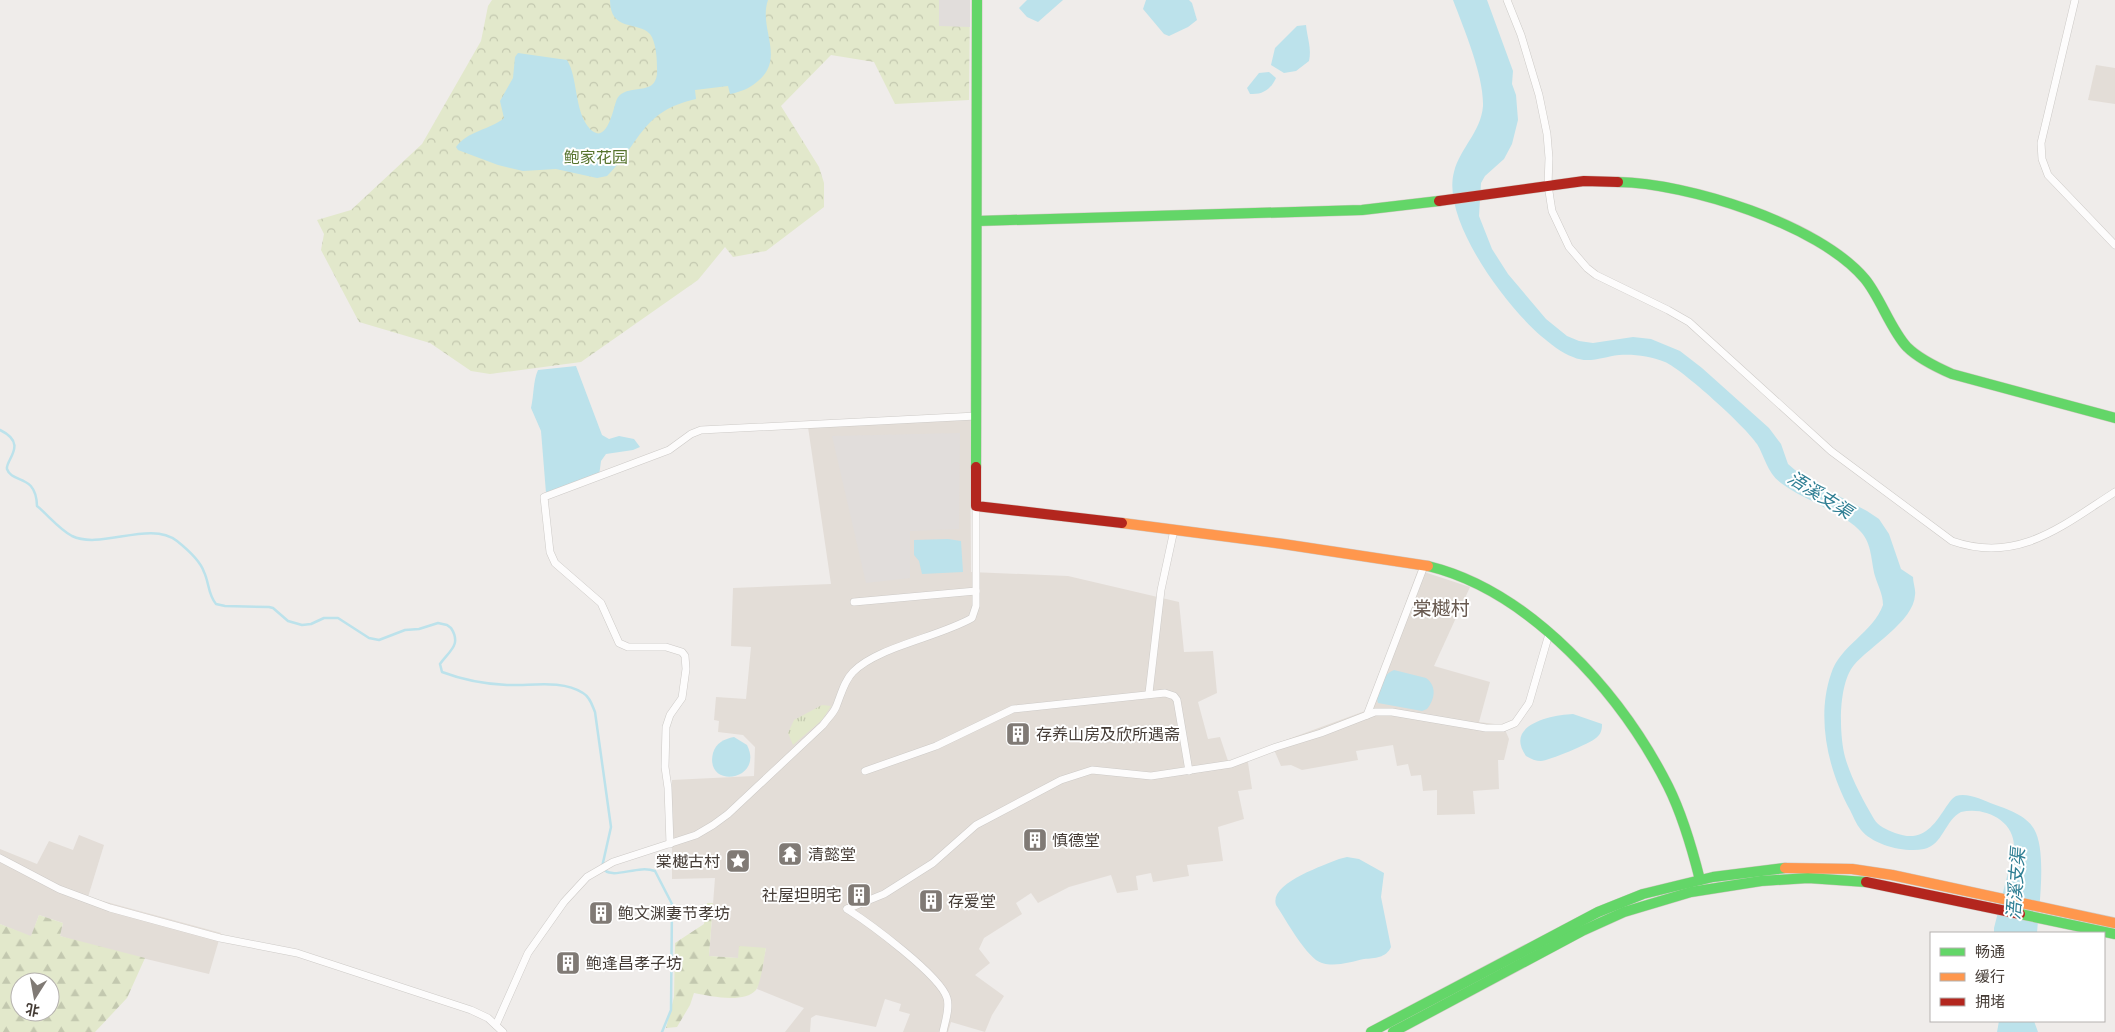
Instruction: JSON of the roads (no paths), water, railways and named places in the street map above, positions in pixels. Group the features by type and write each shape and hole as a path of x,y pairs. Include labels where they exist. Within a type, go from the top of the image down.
{"main road":[{"path":"978,0 976,506 1282,543 1448,571 1484,587 1518,609 1549,634 1603,690 1663,775 1690,842 1700,880"},
{"path":"977,221 1362,210 1602,180 1656,184 1689,191 1781,222 1811,237 1852,265 1865,279 1900,339 1913,353 1931,365 1952,374 2115,418"},
{"path":"1371,1032 1598,912 1643,894 1700,880 1760,870 1832,868 1892,875 1982,900"},
{"path":"1393,1032 1603,921 1646,904 1692,892 1761,881 1831,878 1890,885 1982,900 2049,914 2115,923"},
{"path":"2049,914 2115,934"}],"street":[{"path":"1507,0 1521,35 1544,114 1550,158 1548,186 1552,211 1569,247 1587,268 1606,280 1689,322 1831,451 1952,541 1969,547 1990,549 2012,547 2032,542 2051,533 2115,492"},
{"path":"2075,0 2041,143 2042,159 2048,175 2115,245"},
{"path":"670,844 666,727 670,715 682,698 686,669 684,654 666,647 628,647 619,643 600,603 560,568 550,552 544,497 669,450 691,434 700,430 976,416"},
{"path":"496,1025 528,953 554,915 580,883 603,866 702,832 728,814 823,726 834,710 846,680 854,670 881,654 956,628 972,618 976,606 976,506"},
{"path":"1149,693 1162,590 1174,530"},
{"path":"1367,714 1424,566"},
{"path":"854,602 976,591"},
{"path":"943,1032 948,1006 945,993 930,975 864,920 847,909 884,894 933,863 976,825 1061,780 1092,770 1151,776 1231,764 1375,712 1392,712 1500,729 1515,723 1529,703 1549,634"},
{"path":"865,771 936,746 1013,709 1094,702 1149,693 1171,694 1177,700 1189,771"},
{"path":"0,858 59,889 92,902 220,938 298,953 471,1010 496,1025 503,1032"}],"water":[{"path":"610,0 768,0 766,21 770,42 770,63 766,72 752,86 730,94 728,86 695,90 696,99 678,104 664,111 644,130 607,176 597,178 556,169 523,171 498,165 458,150 456,147 466,137 504,118 500,101 513,78 515,57 518,53 567,60 573,76 581,113 590,129 596,133 601,133 606,129 617,99 622,94 653,84 656,78 657,64 656,50 652,37 645,30 619,21 611,10"},
{"path":"1027,0 1063,0 1038,22 1027,17 1019,8"},
{"path":"1146,0 1189,0 1192,3 1197,20 1188,27 1169,36 1164,34 1143,9"},
{"name":"浯溪支渠","path":"1453,0 1487,0 1513,71 1512,84 1516,95 1518,120 1512,144 1504,159 1485,176 1481,183 1479,216 1492,249 1508,274 1546,319 1567,336 1579,341 1593,343 1633,337 1651,339 1680,351 1702,368 1769,428 1781,444 1788,464 1795,470 1810,481 1879,519 1889,534 1901,569 1913,577 1915,595 1913,605 1907,614 1890,633 1854,665 1845,684 1841,723 1845,757 1851,773 1862,797 1880,826 1904,836 1913,836 1926,831 1952,799 1960,795 1980,799 2010,810 2031,824 2038,838 2041,865 2037,932 1994,932 2014,849 2010,831 1997,818 1980,811 1961,812 1951,821 1936,843 1930,847 1916,850 1899,849 1881,844 1866,835 1858,825 1842,794 1830,761 1827,744 1825,708 1827,691 1835,664 1872,624 1883,605 1869,547 1861,532 1845,519 1790,489 1776,479 1769,470 1757,444 1741,425 1714,400 1665,362 1636,355 1619,355 1584,360 1556,348 1541,336 1511,304 1480,261 1457,214 1453,192 1454,172 1457,163 1475,132 1483,106 1477,67"},
{"path":"1306,25 1310,48 1309,61 1296,71 1284,73 1271,65 1275,48 1297,26"},
{"path":"1269,72 1276,78 1272,85 1263,92 1250,94 1247,88 1259,73"},
{"path":"576,366 602,435 609,439 619,436 634,439 640,447 633,450 606,454 601,461 599,476 546,493 541,431 531,408 535,379 538,370"},
{"path":"948,539 961,541 963,572 922,574 919,561 914,555 914,540"},
{"path":"1394,670 1426,678 1430,681 1434,693 1427,709 1422,711 1378,703 1377,694 1380,684 1386,675"},
{"path":"1573,714 1602,724 1599,735 1578,747 1545,760 1537,761 1526,756 1521,745 1521,736 1525,729 1543,720"},
{"path":"734,737 747,745 750,757 748,767 742,773 725,776 717,772 713,765 713,753 721,742"},
{"path":"1347,857 1359,859 1384,873 1381,897 1391,947 1389,951 1380,957 1343,964 1322,963 1316,960 1303,946 1276,905 1276,897 1281,890 1299,876"},
{"path":"1999,1022 2034,1022 2038,1032 1997,1032"}],"waterway":[{"path":"0,430 9,435 13,441 14,451 7,465 10,474 33,488 37,506 63,530 72,536 97,540 153,533 166,535 181,544 200,563 206,576 211,597 216,604 269,607 273,608 288,621 302,625 311,624 324,618 338,618 369,638 379,640 405,630 419,629 438,623 447,625 454,634 455,643 440,664 442,672 491,684 566,686 585,695 595,712 611,827 602,867 611,873 648,869 655,871 672,904 671,1010 662,1032"}],"place":[{"name":"存养山房及欣所遇斋","path":"1018,734"},
{"name":"慎德堂","path":"1035,840"},
{"name":"清懿堂","path":"790,854"},
{"name":"棠樾古村","path":"738,861"},
{"name":"社屋坦明宅","path":"859,895"},
{"name":"存爱堂","path":"931,901"},
{"name":"鲍文渊妻节孝坊","path":"601,913"},
{"name":"鲍逢昌孝子坊","path":"568,963"}],"district":[{"name":"棠樾村","path":"1441,608"}],"park label":[{"name":"鲍家花园","path":"596,157"}]}
